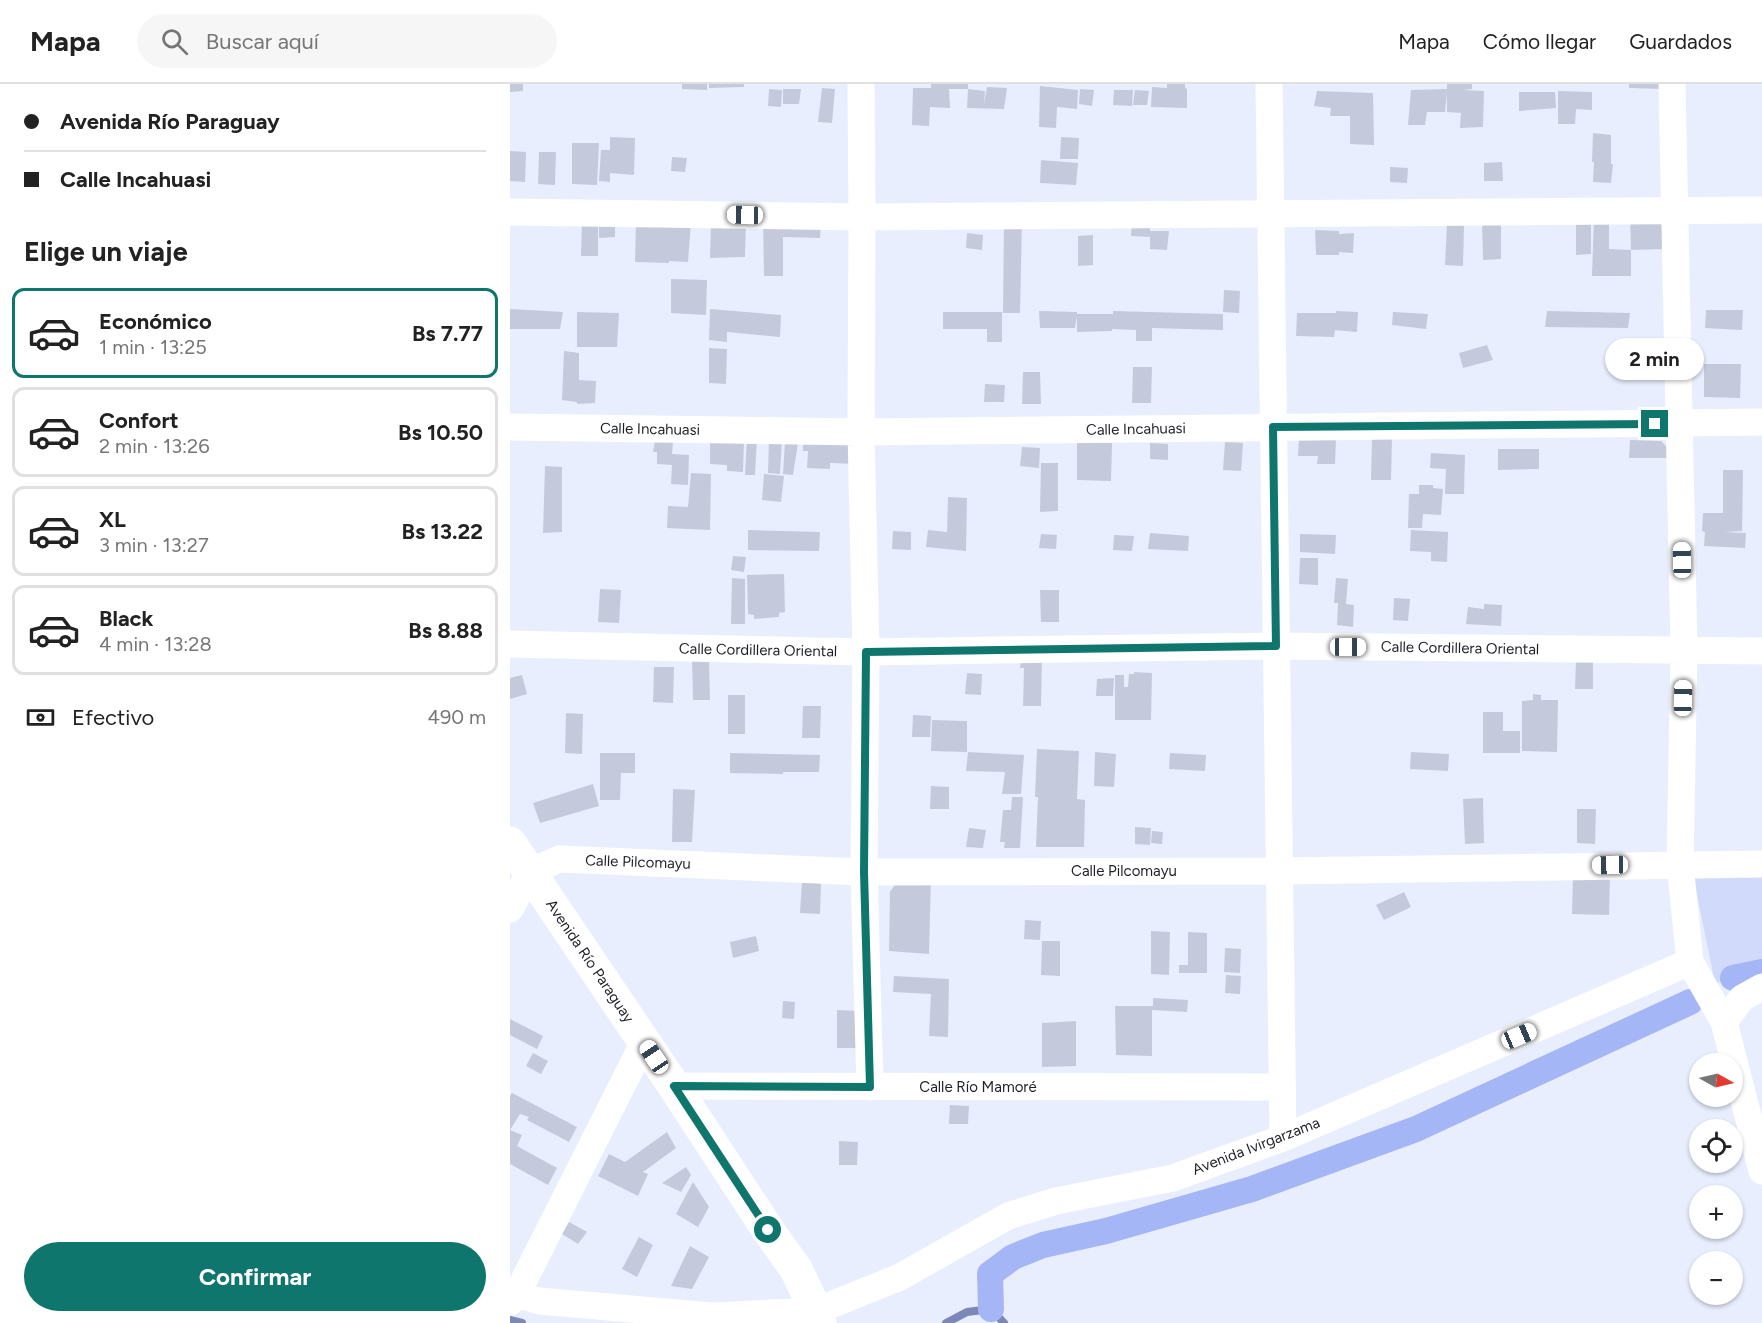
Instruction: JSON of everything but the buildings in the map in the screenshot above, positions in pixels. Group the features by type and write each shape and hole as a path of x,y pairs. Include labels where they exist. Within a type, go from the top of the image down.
{"main road":[{"name":"Avenida Río Paraguay","path":"510,843 796,1269 818,1317"}],"street":[{"path":"861,84 861,432 866,652 864,872 870,1087"},
{"path":"1269,84 1283,1138"},
{"path":"1672,84 1684,650 1680,864 1690,962 1724,1022 1762,1172"},
{"path":"510,212 862,217 1762,210"},
{"name":"Calle Incahuasi","path":"510,427 861,432 1762,422"},
{"name":"Calle Cordillera Oriental","path":"510,644 866,652 1276,646 1762,651"},
{"name":"Calle Pilcomayu","path":"530,872 559,859 864,872 1279,871 1762,864"},
{"path":"510,909 530,872"},
{"name":"Avenida Ivirgarzama","path":"512,1296 539,1301 712,1316 818,1317 900,1277 1008,1216 1056,1201 1173,1178 1283,1138 1690,962"},
{"path":"1724,1022 1742,998 1762,987"},
{"path":"512,1296 644,1042"},
{"name":"Calle Río Mamoré","path":"674,1086 1282,1087"}],"shaded area":[{"path":"1692,871 1762,873 1762,976 1715,983"}],"waterway":[{"path":"1733,978 1762,972"},
{"path":"991,1309 990,1274 1013,1257 1043,1245 1106,1231 1252,1189 1416,1129 1690,1002"},
{"path":"946,1323 967,1312 991,1309 1004,1323"},
{"path":"510,1320 522,1323"}],"route":[{"path":"768,1230 674,1086 870,1087 864,872 866,652 1276,646 1273,427 1655,424"}]}
